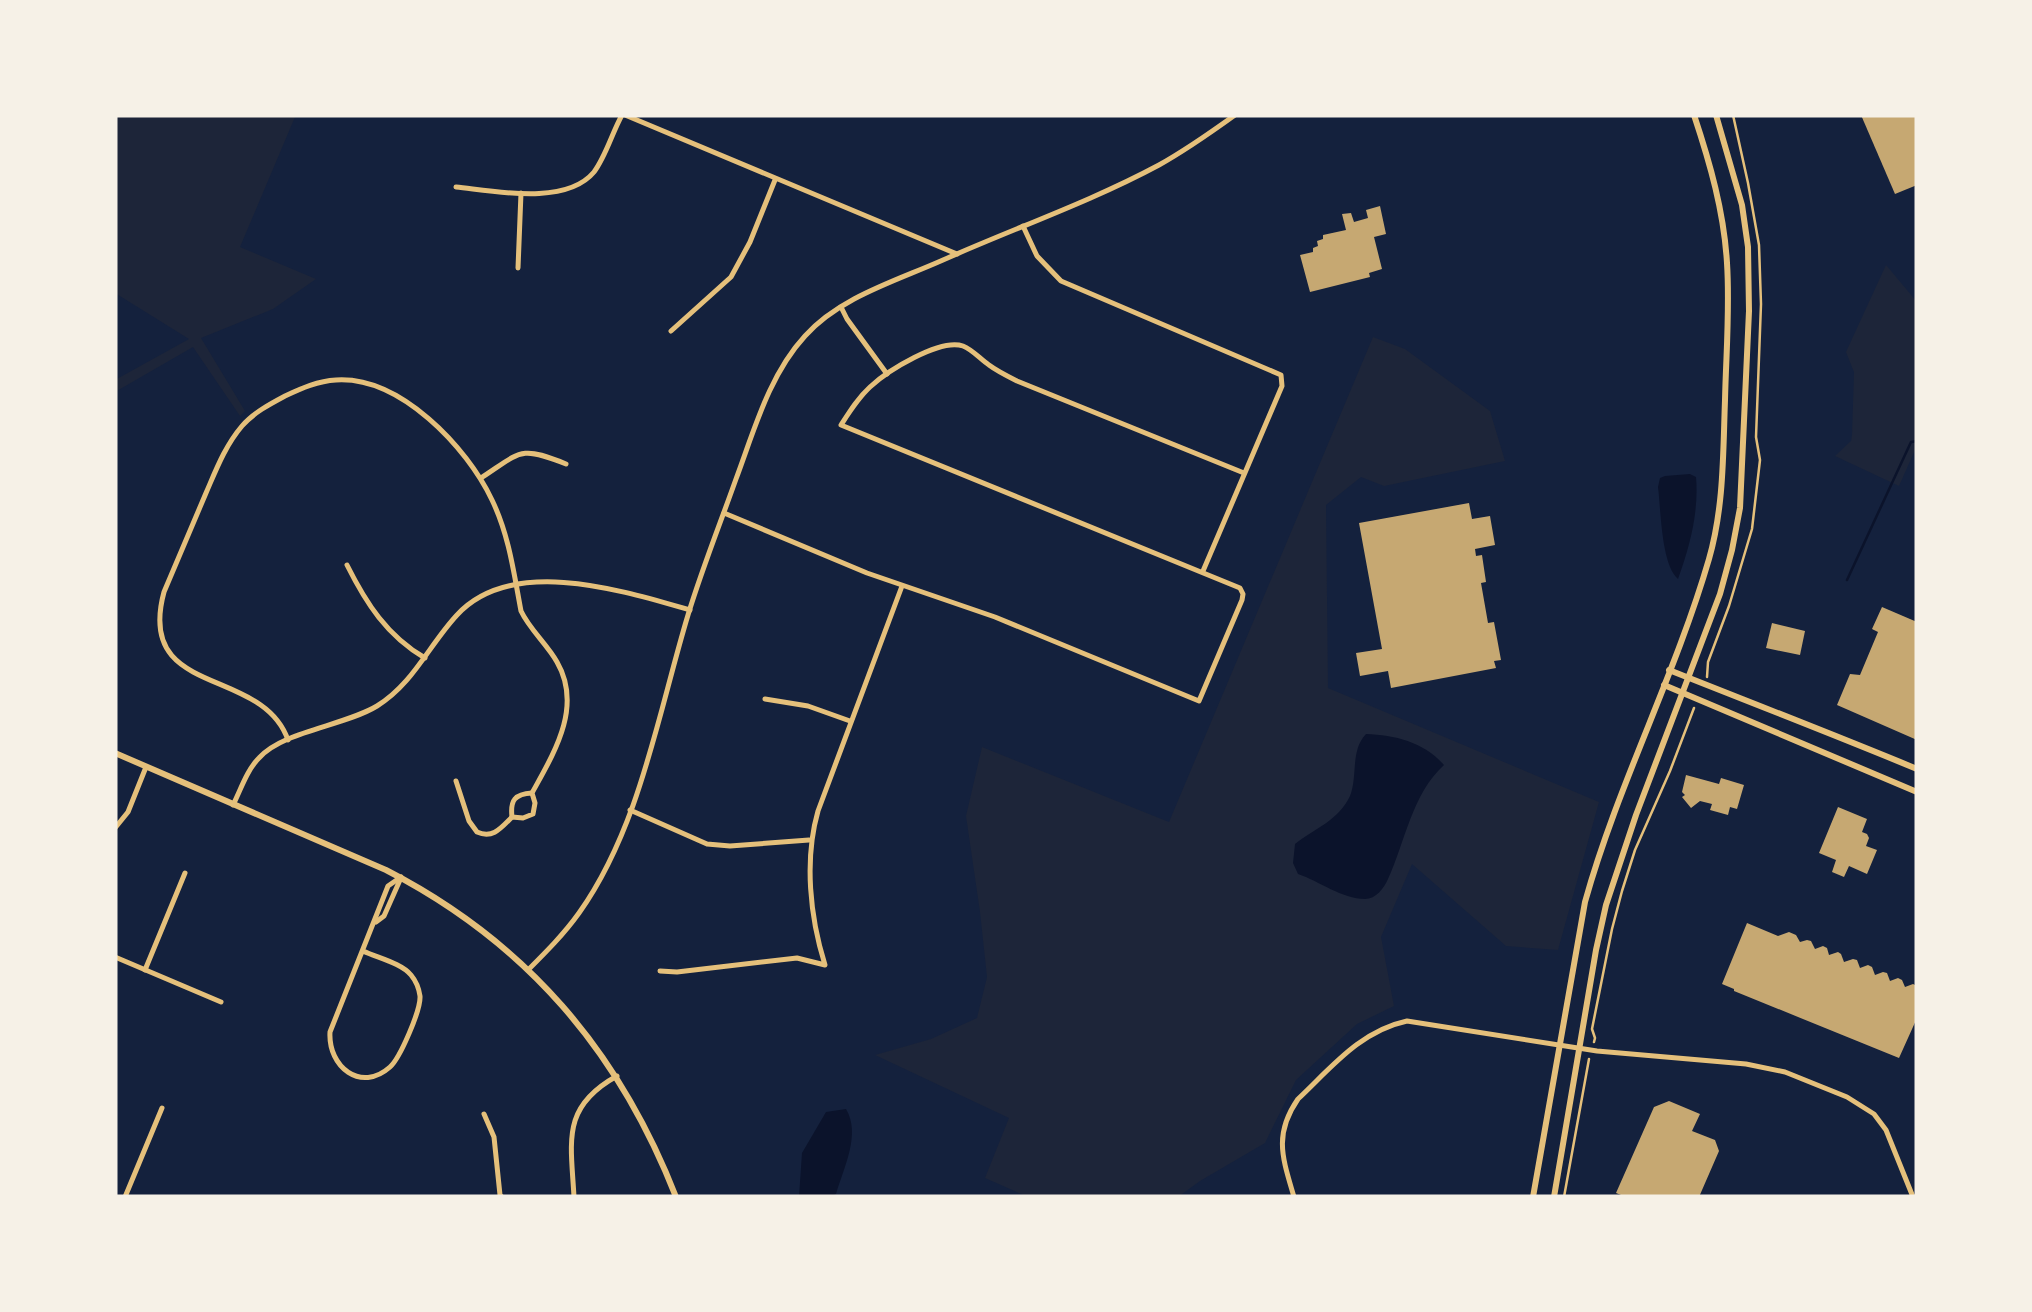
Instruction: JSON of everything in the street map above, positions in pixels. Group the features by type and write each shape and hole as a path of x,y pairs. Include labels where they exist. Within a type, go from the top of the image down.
{"main road":[{"path":"1533,1197 1582,915 1596,860 1664,685 1710,554 1719,510 1727,264 1716,190 1694,115"},
{"path":"1554,1197 1596,950 1610,890 1720,594 1740,508 1748,246 1742,204 1716,115"},
{"path":"1669,670 1917,769"},
{"path":"1664,685 1917,792"},
{"path":"115,754 401,877 464,917 528,970 617,1076 657,1150 676,1197"}],"street":[{"path":"456,188 522,193 568,190 597,169 623,115 957,254"},
{"path":"528,970 586,903 619,838 690,610 753,434 778,374 801,340 840,307 1128,181 1197,142 1235,115"},
{"path":"671,331 731,276 750,242 775,180"},
{"path":"518,268 522,193"},
{"path":"1023,226 1037,256 1061,281 1281,375 1282,386 1203,571"},
{"path":"840,307 886,374"},
{"path":"724,514 902,586 962,604 1199,701 1242,594 1234,584 841,424 865,392 886,374 942,346 956,345 1016,381 1244,473"},
{"path":"288,740 278,718 268,708 184,668 166,648 158,620 164,592 222,455 243,424 301,388 331,380 354,381 386,391 432,421 481,478 503,526 524,616 566,680 568,698 560,742 532,793 532,814 512,817 494,834 477,832 469,821 456,781"},
{"path":"481,478 514,456 529,452 566,464"},
{"path":"348,564 376,615 397,638 425,658"},
{"path":"233,804 258,758 288,740 372,709 400,688 464,608 488,594 517,585 587,584 690,610"},
{"path":"660,970 676,972 797,958 825,966 818,944 810,879 810,840 902,586"},
{"path":"765,700 808,706 850,721"},
{"path":"115,828 128,812 146,767"},
{"path":"512,817 514,799 532,793"},
{"path":"630,810 707,844 810,840"},
{"path":"145,970 185,873"},
{"path":"363,951 406,970 414,978 420,996 419,1008 395,1064 375,1076 350,1074 340,1067 329,1044 330,1032 388,886 401,877"},
{"path":"115,958 221,1002"},
{"path":"1294,1197 1281,1150 1290,1111 1367,1035 1407,1022 1591,1050 1756,1065 1785,1072 1867,1108 1881,1122 1913,1197"},
{"path":"574,1197 570,1139 574,1122 586,1098 617,1076"},
{"path":"125,1197 162,1108"},
{"path":"484,1114 494,1138 502,1197"}],"path":[{"path":"1564,1197 1595,1038 1592,1029 1622,890 1693,712"}],"shaded area":[{"path":"115,115 295,117 240,247 316,279 273,309 201,338 245,411 240,416 193,347 115,392 115,380 189,339 115,293"},
{"path":"1886,265 1917,302 1917,450 1899,486 1835,456 1852,435 1854,372 1846,352"},
{"path":"1373,337 1405,349 1490,411 1505,461 1384,486 1361,477 1326,505 1328,688 1599,802 1558,950 1506,946 1412,864 1381,937 1394,1006 1357,1024 1296,1080 1265,1143 1178,1197 1028,1197 985,1178 1009,1118 875,1055 931,1039 977,1018 987,977 966,816 982,747 1169,822"},
{"path":"1690,474 1696,477 1695,516 1678,579 1665,549 1658,487 1660,478"},
{"path":"1366,734 1408,741 1444,765 1417,804 1384,886 1369,899 1339,893 1298,874 1293,863 1295,844 1333,818 1350,796 1358,748"},
{"path":"846,1109 852,1140 836,1194 799,1197 802,1153 826,1112"}],"building":[{"path":"1861,115 1917,115 1917,185 1895,194"},
{"path":"1380,206 1386,234 1374,237 1382,269 1369,273 1370,277 1310,292 1300,255 1313,252 1323,235 1346,230 1342,214 1351,213 1354,222 1368,218 1366,210"},
{"path":"1469,503 1472,519 1490,516 1495,545 1475,549 1476,556 1482,555 1486,582 1481,583 1488,623 1494,622 1501,660 1494,661 1496,668 1391,688 1388,671 1360,676 1356,653 1382,649 1359,523"},
{"path":"1882,607 1917,622 1917,740 1837,705 1850,674 1860,675 1878,632 1872,629"},
{"path":"1772,623 1805,631 1800,655 1766,648"},
{"path":"1686,775 1719,784 1721,778 1744,785 1737,809 1730,807 1728,815 1710,810 1712,804 1700,801 1691,808 1682,797"},
{"path":"1838,807 1867,819 1862,832 1869,838 1866,846 1877,850 1867,874 1849,866 1844,877 1832,872 1836,860 1819,853"},
{"path":"1747,923 1778,936 1789,932 1800,942 1811,941 1815,949 1827,948 1829,955 1838,952 1844,962 1857,960 1860,968 1872,967 1875,975 1887,973 1890,981 1898,978 1905,987 1917,986 1917,1018 1899,1058 1722,984"},
{"path":"1669,1101 1700,1114 1692,1131 1715,1140 1719,1151 1699,1197 1626,1197 1616,1193 1654,1107"}],"waterway":[{"path":"1847,580 1911,442 1917,441"}]}
